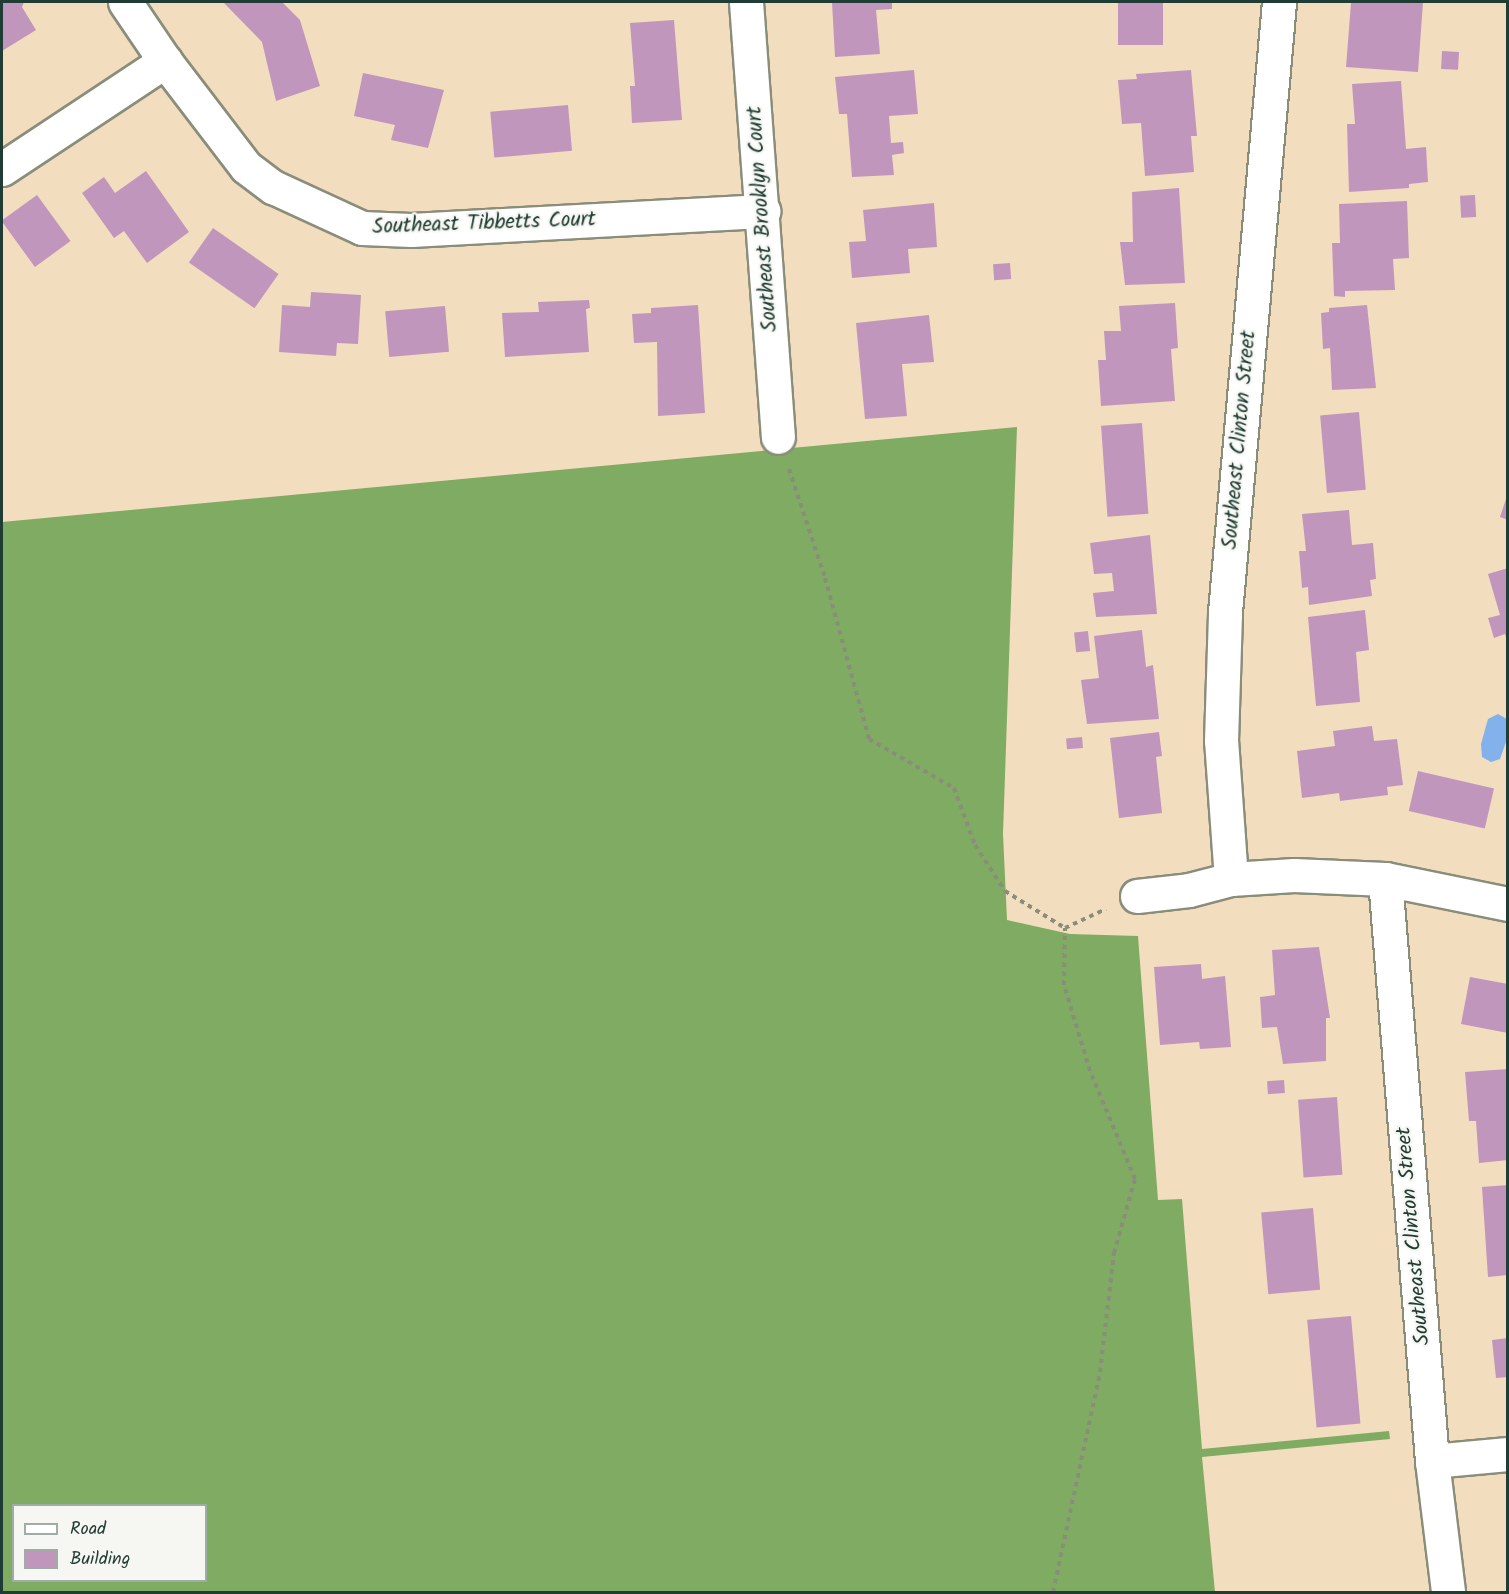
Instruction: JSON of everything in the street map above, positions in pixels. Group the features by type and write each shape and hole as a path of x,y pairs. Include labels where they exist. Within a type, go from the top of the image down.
{"street":[{"name":"Southeast Tibbetts Court","path":"125,2 165,61 246,167 273,187 362,228 411,231 763,211"},
{"name":"Southeast Brooklyn Court","path":"746,2 778,437"},
{"name":"Southeast Clinton Street","path":"1231,879 1221,741 1225,612 1279,2"},
{"path":"2,169 165,61"},
{"path":"1137,896 1189,890 1231,879 1294,875 1385,879 1508,903"},
{"name":"Southeast Clinton Street","path":"1385,879 1432,1461 1448,1593"},
{"path":"1432,1461 1508,1454"}],"path":[{"path":"778,437 825,578 869,739 954,788 975,845 1005,891 1065,928"},
{"path":"1065,928 1137,896"},
{"path":"1053,1593 1100,1372 1114,1253 1136,1179 1090,1071 1064,985 1065,928"}],"green space":[{"path":"1017,427 1003,834 1007,920 1070,934 1138,936 1158,1200 1182,1199 1202,1449 1389,1431 1390,1439 1202,1457 1215,1592 2,1592 2,522"}],"water":[{"path":"1498,714 1507,719 1507,739 1500,759 1491,762 1482,757 1481,744 1488,719"}],"building":[{"path":"2,2 24,2 22,7 36,30 2,51"},
{"path":"223,2 282,2 300,20 320,86 276,101 262,42"},
{"path":"832,2 892,2 892,9 876,10 880,54 835,57"},
{"path":"1118,2 1163,2 1163,45 1118,45"},
{"path":"1423,2 1418,72 1346,67 1351,3"},
{"path":"674,20 682,120 632,123 630,86 635,86 630,23"},
{"path":"1442,51 1459,52 1458,70 1441,69"},
{"path":"914,70 918,114 889,116 891,143 903,142 904,153 892,155 894,175 852,177 847,114 839,114 835,77"},
{"path":"1191,70 1197,136 1191,136 1194,172 1145,176 1141,123 1122,124 1118,80 1137,79 1136,74"},
{"path":"363,73 444,90 428,148 391,140 395,125 354,116"},
{"path":"1401,81 1406,149 1426,147 1428,182 1409,184 1409,188 1349,192 1347,124 1355,124 1352,84"},
{"path":"568,105 572,151 494,158 490,112"},
{"path":"146,171 189,232 147,263 124,231 114,238 82,193 104,177 115,193"},
{"path":"1179,188 1185,283 1125,285 1120,242 1133,242 1132,192"},
{"path":"37,195 71,241 35,267 2,220"},
{"path":"1475,195 1476,217 1461,218 1460,196"},
{"path":"1407,201 1409,258 1393,259 1395,290 1345,291 1345,297 1334,296 1332,243 1340,243 1339,204"},
{"path":"934,203 937,247 908,249 910,273 852,278 849,242 866,241 863,210"},
{"path":"213,228 279,274 254,308 189,262"},
{"path":"1010,263 1011,279 994,280 993,264"},
{"path":"311,292 361,295 358,344 337,343 336,356 279,352 282,305 310,307"},
{"path":"589,300 590,308 586,309 589,352 505,357 502,313 539,312 538,302"},
{"path":"1175,303 1178,348 1171,349 1175,401 1101,406 1098,360 1106,360 1104,331 1121,331 1119,306"},
{"path":"698,305 705,413 658,416 657,342 634,343 632,314 651,313 651,308"},
{"path":"1367,305 1376,388 1332,390 1330,348 1323,349 1321,313 1329,312 1329,308"},
{"path":"445,306 449,352 389,357 385,311"},
{"path":"929,315 934,362 902,364 907,416 865,419 856,323"},
{"path":"1359,412 1366,490 1327,493 1320,415"},
{"path":"1142,423 1148,514 1107,517 1101,426"},
{"path":"1508,496 1508,520 1500,517"},
{"path":"1349,510 1352,545 1373,543 1376,579 1370,580 1372,596 1309,605 1308,587 1302,588 1299,551 1306,551 1302,514"},
{"path":"1150,535 1157,614 1096,617 1093,593 1114,591 1112,573 1094,574 1090,543"},
{"path":"1508,568 1507,640 1505,634 1494,638 1488,618 1500,615 1488,574"},
{"path":"1365,610 1369,650 1356,652 1360,702 1316,706 1308,617"},
{"path":"1142,630 1146,667 1153,665 1159,719 1087,724 1081,680 1099,678 1094,636"},
{"path":"1088,631 1090,651 1076,652 1074,632"},
{"path":"1372,726 1374,741 1397,739 1403,785 1387,787 1388,795 1340,801 1339,793 1302,798 1297,751 1335,746 1333,731"},
{"path":"1159,732 1162,756 1156,757 1162,813 1119,818 1110,738"},
{"path":"1082,737 1083,748 1067,749 1066,738"},
{"path":"1418,771 1494,789 1485,828 1409,811"},
{"path":"1319,947 1330,1018 1326,1018 1326,1061 1283,1064 1277,1027 1262,1028 1260,997 1275,995 1272,950"},
{"path":"1201,964 1202,979 1225,976 1231,1047 1200,1049 1199,1042 1160,1045 1154,967"},
{"path":"1470,977 1508,984 1508,1033 1461,1024"},
{"path":"1508,1069 1508,1160 1479,1163 1476,1121 1469,1121 1465,1072"},
{"path":"1284,1080 1285,1093 1268,1094 1267,1081"},
{"path":"1337,1097 1342,1175 1304,1178 1298,1100"},
{"path":"1508,1185 1508,1275 1488,1277 1482,1187"},
{"path":"1313,1208 1320,1290 1268,1294 1261,1213"},
{"path":"1351,1316 1360,1424 1317,1427 1307,1320"},
{"path":"1508,1338 1508,1377 1496,1378 1492,1340"}]}
